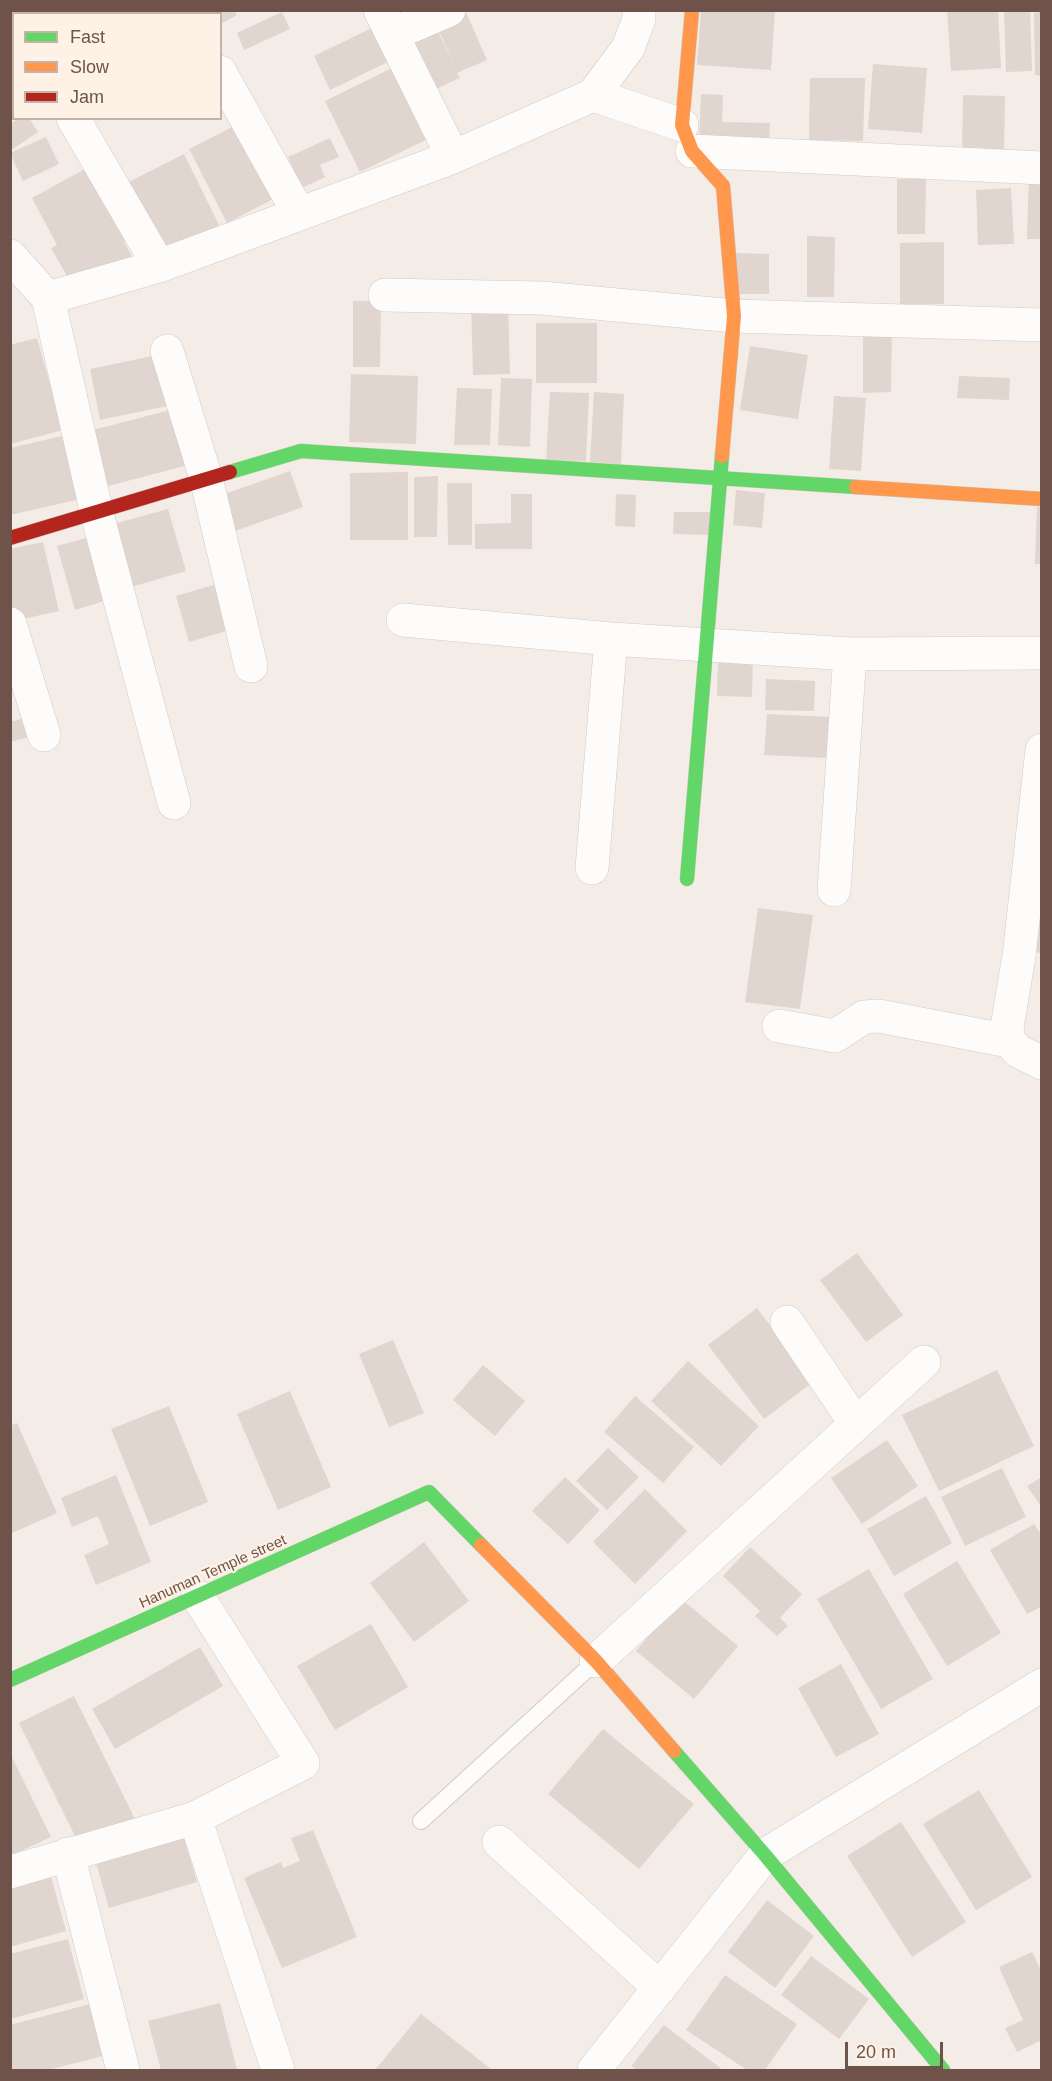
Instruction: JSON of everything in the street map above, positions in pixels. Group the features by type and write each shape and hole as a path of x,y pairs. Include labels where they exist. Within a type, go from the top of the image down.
{"street":[{"path":"449,10 387,22 453,157"},
{"path":"607,100 639,19 639,10"},
{"path":"687,879 734,316 723,186 676,131 692,10"},
{"path":"222,76 298,214"},
{"path":"52,318 159,266 607,100 676,131 1041,168"},
{"path":"74,120 159,266"},
{"path":"10,256 52,318 97,514 174,803"},
{"path":"385,295 542,298 734,316 1041,325"},
{"path":"167,351 206,478 251,666"},
{"path":"10,538 97,514 206,478 301,451 1041,499"},
{"path":"404,620 611,639 850,654 1041,653"},
{"path":"10,624 44,735"},
{"path":"592,868 611,639"},
{"path":"834,890 850,654"},
{"path":"1041,750 1030,959 1007,1027 1009,1041 1018,1051 1041,1063"},
{"path":"779,1026 835,1036 864,1017 879,1016 1009,1041"},
{"path":"787,1322 856,1424"},
{"path":"924,1362 596,1661 765,1855 943,2070"},
{"name":"Hanuman Temple street","path":"10,1680 429,1492 596,1661"},
{"path":"10,1872 195,1818 303,1763 198,1597"},
{"path":"594,2070 765,1855 1041,1685"},
{"path":"195,1818 278,2070"},
{"path":"499,1842 660,1988"},
{"path":"68,1854 123,2070"}],"lane":[{"path":"421,1821 596,1661"}],"building":[{"path":"201,10 234,10 237,15 222,23 222,12 202,12"},
{"path":"465,10 487,60 457,73 460,78 429,92 404,39 435,25 455,66 435,22"},
{"path":"701,10 775,10 771,70 697,65"},
{"path":"947,10 998,10 1001,68 951,71"},
{"path":"1004,10 1030,10 1032,71 1006,72"},
{"path":"1042,11 1042,76 1035,75 1034,13"},
{"path":"282,12 290,29 244,50 237,33"},
{"path":"374,27 390,61 330,90 314,56"},
{"path":"873,64 927,68 922,133 868,129"},
{"path":"396,66 430,138 360,172 325,101"},
{"path":"810,78 865,78 863,141 809,140"},
{"path":"701,94 723,95 722,122 770,123 769,144 699,143"},
{"path":"963,95 1005,96 1004,155 962,154"},
{"path":"16,120 30,120 38,132 10,151 10,124"},
{"path":"240,123 279,196 227,223 189,149"},
{"path":"46,137 59,164 23,181 10,153"},
{"path":"330,138 339,157 320,165 325,177 302,188 288,157"},
{"path":"184,154 221,229 161,260 123,185"},
{"path":"94,164 134,237 124,242 135,262 67,276 51,248 57,245 32,198"},
{"path":"1029,171 1042,171 1042,239 1027,239"},
{"path":"897,179 926,179 925,234 897,234"},
{"path":"1011,188 1014,244 978,245 976,190"},
{"path":"807,236 835,237 834,297 807,297"},
{"path":"944,242 944,304 900,304 900,243"},
{"path":"735,253 769,254 769,294 734,294"},
{"path":"353,301 381,301 380,367 353,367"},
{"path":"508,301 510,374 473,375 471,303"},
{"path":"536,323 597,323 597,383 536,383"},
{"path":"863,326 892,326 891,392 863,393"},
{"path":"37,338 63,430 10,444 10,345"},
{"path":"750,346 808,355 798,419 740,410"},
{"path":"162,354 172,405 100,420 90,369"},
{"path":"351,374 418,376 416,444 349,442"},
{"path":"959,376 1010,378 1009,400 957,398"},
{"path":"501,378 532,379 530,447 498,445"},
{"path":"457,388 492,389 490,445 454,445"},
{"path":"550,392 589,393 586,461 546,460"},
{"path":"594,392 624,394 621,464 590,462"},
{"path":"834,396 866,398 861,471 829,469"},
{"path":"170,410 185,466 104,487 89,431"},
{"path":"66,435 81,499 10,515 10,448"},
{"path":"290,471 303,507 232,532 219,496"},
{"path":"408,472 408,540 350,540 350,473"},
{"path":"438,476 437,537 414,537 414,477"},
{"path":"447,483 472,483 472,545 448,545"},
{"path":"736,490 765,493 762,528 733,525"},
{"path":"511,494 532,494 532,549 475,549 475,524 511,523"},
{"path":"616,494 636,495 635,527 615,526"},
{"path":"1037,507 1042,507 1042,564 1035,564"},
{"path":"168,509 186,571 131,587 113,524"},
{"path":"674,512 715,512 715,535 673,534"},
{"path":"97,535 114,598 75,610 57,546"},
{"path":"43,542 59,611 14,621 10,605 10,549"},
{"path":"220,583 233,629 189,642 176,596"},
{"path":"718,656 753,657 752,697 717,696"},
{"path":"766,679 815,681 814,711 765,710"},
{"path":"767,714 830,717 828,758 764,755"},
{"path":"28,717 33,736 10,742 10,722"},
{"path":"758,908 813,915 800,1009 745,1002"},
{"path":"1042,914 1042,954 1028,949"},
{"path":"857,1253 903,1315 866,1342 820,1280"},
{"path":"757,1308 813,1382 764,1419 708,1345"},
{"path":"393,1340 424,1413 389,1427 359,1354"},
{"path":"688,1361 759,1426 721,1466 651,1401"},
{"path":"483,1365 525,1401 495,1436 453,1400"},
{"path":"997,1370 1034,1446 939,1491 902,1415"},
{"path":"290,1391 331,1487 278,1510 237,1414"},
{"path":"635,1396 694,1447 663,1483 604,1432"},
{"path":"169,1406 208,1502 150,1526 111,1429"},
{"path":"17,1423 57,1513 10,1534 10,1426"},
{"path":"887,1440 918,1486 862,1524 831,1478"},
{"path":"608,1448 639,1477 607,1510 576,1481"},
{"path":"1002,1468 1026,1517 965,1546 941,1497"},
{"path":"116,1475 151,1562 96,1585 84,1555 109,1544 98,1516 72,1527 61,1498"},
{"path":"565,1477 600,1510 568,1544 532,1511"},
{"path":"1042,1477 1042,1508 1027,1486"},
{"path":"645,1489 687,1531 635,1584 593,1542"},
{"path":"926,1496 952,1543 894,1576 867,1529"},
{"path":"1034,1524 1042,1536 1042,1606 1027,1614 990,1550"},
{"path":"424,1542 469,1601 414,1642 370,1583"},
{"path":"750,1547 802,1594 780,1618 788,1626 777,1636 755,1616 760,1611 723,1576"},
{"path":"957,1561 1001,1633 947,1666 903,1594"},
{"path":"869,1569 933,1679 881,1709 817,1599"},
{"path":"680,1598 738,1646 694,1699 636,1651"},
{"path":"371,1624 408,1687 335,1730 297,1666"},
{"path":"200,1647 223,1686 115,1749 92,1709"},
{"path":"841,1664 879,1734 836,1757 798,1688"},
{"path":"74,1696 135,1819 80,1846 19,1723"},
{"path":"603,1729 694,1804 639,1869 548,1794"},
{"path":"10,1753 51,1837 10,1856"},
{"path":"979,1790 1032,1877 976,1910 923,1824"},
{"path":"901,1822 966,1922 912,1957 847,1856"},
{"path":"313,1830 357,1937 282,1968 244,1878 281,1862 283,1868 300,1861 291,1838"},
{"path":"182,1831 197,1882 109,1908 94,1856"},
{"path":"50,1873 66,1931 10,1947 10,1884"},
{"path":"767,1900 814,1936 775,1988 728,1952"},
{"path":"68,1939 84,1999 10,2019 10,1954"},
{"path":"1032,1952 1042,1972 1042,2040 1017,2052 1005,2028 1023,2020 999,1967"},
{"path":"811,1956 869,1999 839,2039 781,1995"},
{"path":"725,1975 797,2024 765,2070 747,2070 686,2030"},
{"path":"220,2003 237,2070 161,2070 148,2021"},
{"path":"90,2004 103,2056 48,2070 10,2070 10,2025"},
{"path":"421,2014 492,2070 375,2070"},
{"path":"664,2025 723,2070 637,2070 631,2066"}],"traffic: fast":[{"path":"230,472 301,451 856,487"},
{"path":"687,879 722,456"},
{"path":"10,1680 429,1492 481,1545"},
{"path":"674,1751 765,1855 943,2070"}],"traffic: slow":[{"path":"692,10 682,125 692,151 723,186 734,316 722,456"},
{"path":"856,487 1042,499"},
{"path":"481,1545 596,1661 674,1751"}],"traffic: jam":[{"path":"10,538 230,472"}]}
